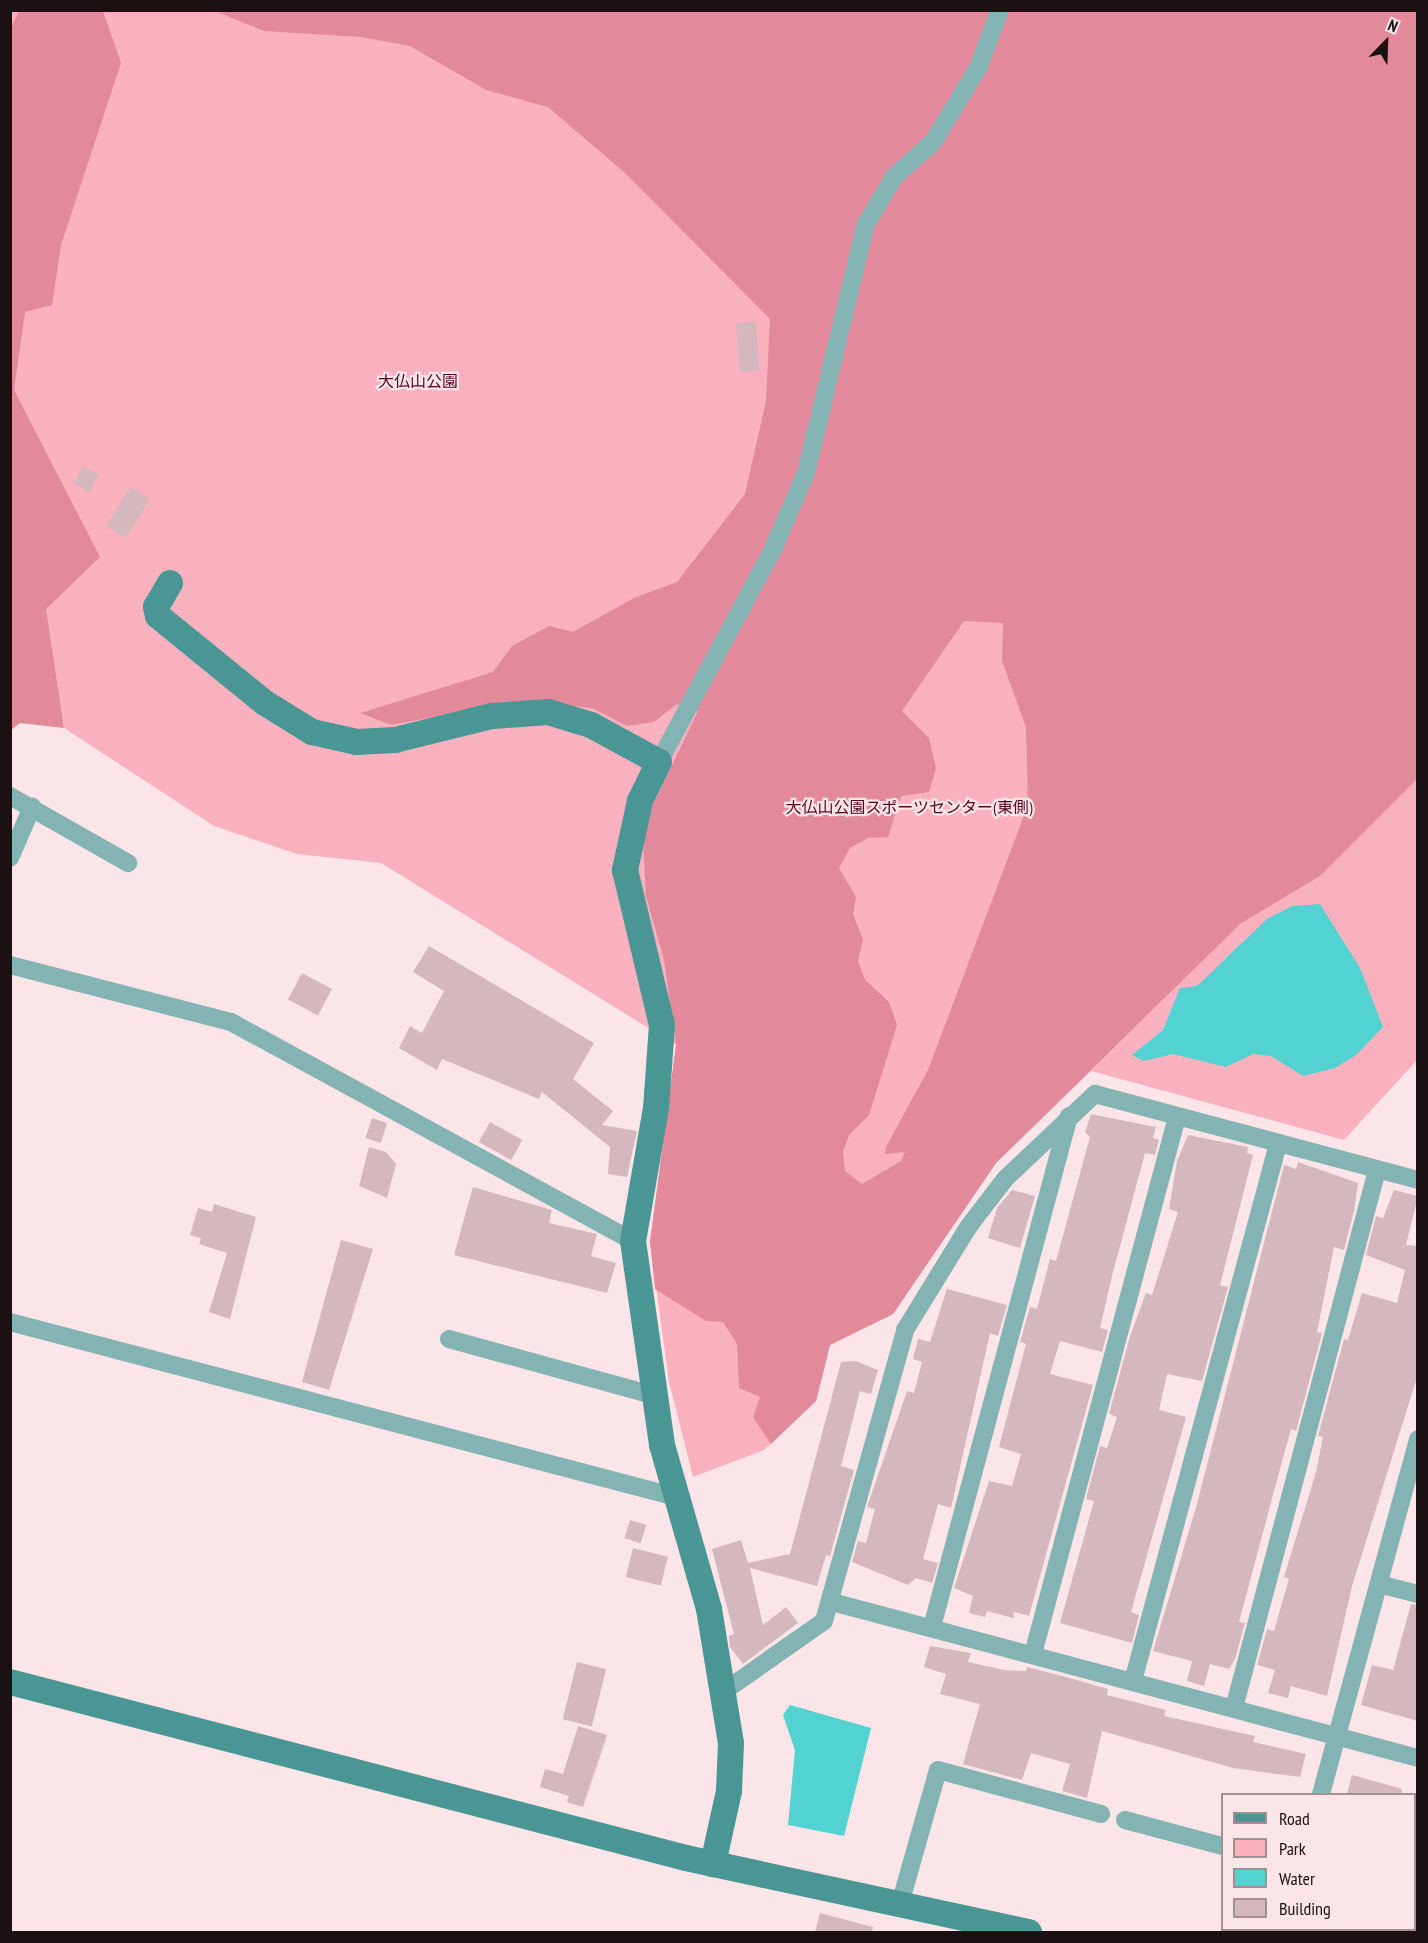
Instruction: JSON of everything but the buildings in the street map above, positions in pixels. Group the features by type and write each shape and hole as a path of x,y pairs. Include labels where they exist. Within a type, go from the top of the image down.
{"street":[{"path":"713,1864 732,1775 723,1692 702,1580 676,1497 653,1395 633,1241 656,1108 662,1025 625,870 640,801 773,549 806,473 866,224 894,177 933,142 978,68 1000,10"},
{"path":"170,584 156,607 158,616 264,703 312,732 357,742 395,740 492,716 548,712 591,725 659,762"},
{"path":"10,796 128,863"},
{"path":"10,858 32,807"},
{"path":"10,965 231,1022 633,1241"},
{"path":"723,1692 824,1621 832,1602 905,1330 969,1226 1005,1179 1070,1114 1095,1094 1418,1180"},
{"path":"932,1628 1070,1114"},
{"path":"1033,1654 1177,1117"},
{"path":"1133,1681 1278,1144"},
{"path":"1234,1708 1377,1170"},
{"path":"10,1322 676,1497"},
{"path":"450,1339 653,1395"},
{"path":"1321,1793 1416,1449"},
{"path":"1379,1584 1418,1594"},
{"path":"832,1602 1418,1758"},
{"path":"10,1683 713,1864 1029,1932"},
{"path":"900,1904 938,1770 1101,1814"},
{"path":"1125,1821 1221,1846"}],"green space":[{"path":"11,11 406,11 620,125 1417,754 1417,1060 1344,1140 1091,1071 996,1163 893,1314 830,1345 816,1401 764,1450 693,1477 669,1382 650,1242 676,1045 381,863 297,854 214,826 64,728 11,387"}],"shaded area":[{"path":"19,11 103,11 121,63 61,245 52,305 25,312 14,390 100,557 46,609 64,728 20,723 11,730 10,30"},
{"path":"215,11 1417,11 1417,779 1320,876 1240,924 996,1163 893,1314 830,1345 816,1401 771,1444 753,1417 760,1397 739,1388 737,1344 723,1322 706,1321 655,1289 650,1242 676,1045 664,960 646,896 643,840 652,807 698,711 677,704 654,722 627,726 592,708 518,701 391,725 360,713 493,672 512,646 549,626 573,632 634,598 677,582 745,494 766,401 770,319 625,173 548,107 486,90 410,46 361,37 264,31","holes":["964,621 1003,623 1002,661 1026,727 1028,805 928,1070 886,1147 885,1154 905,1152 901,1161 862,1184 845,1171 843,1152 849,1135 869,1115 897,1025 889,1002 865,980 858,961 863,940 853,914 856,897 839,868 850,848 868,838 888,837 901,796 929,792 936,768 929,738 902,711"]}],"water":[{"path":"1320,904 1360,968 1383,1027 1356,1055 1335,1068 1303,1076 1271,1056 1253,1054 1226,1067 1173,1054 1144,1061 1132,1055 1163,1030 1180,988 1197,986 1267,919 1292,906"},
{"path":"790,1705 871,1728 844,1836 788,1825 795,1750 783,1715"}],"park label":[{"name":"大仏山公園","path":"418,381"},
{"name":"大仏山公園スポーツセンター(東側)","path":"909,807"}]}
